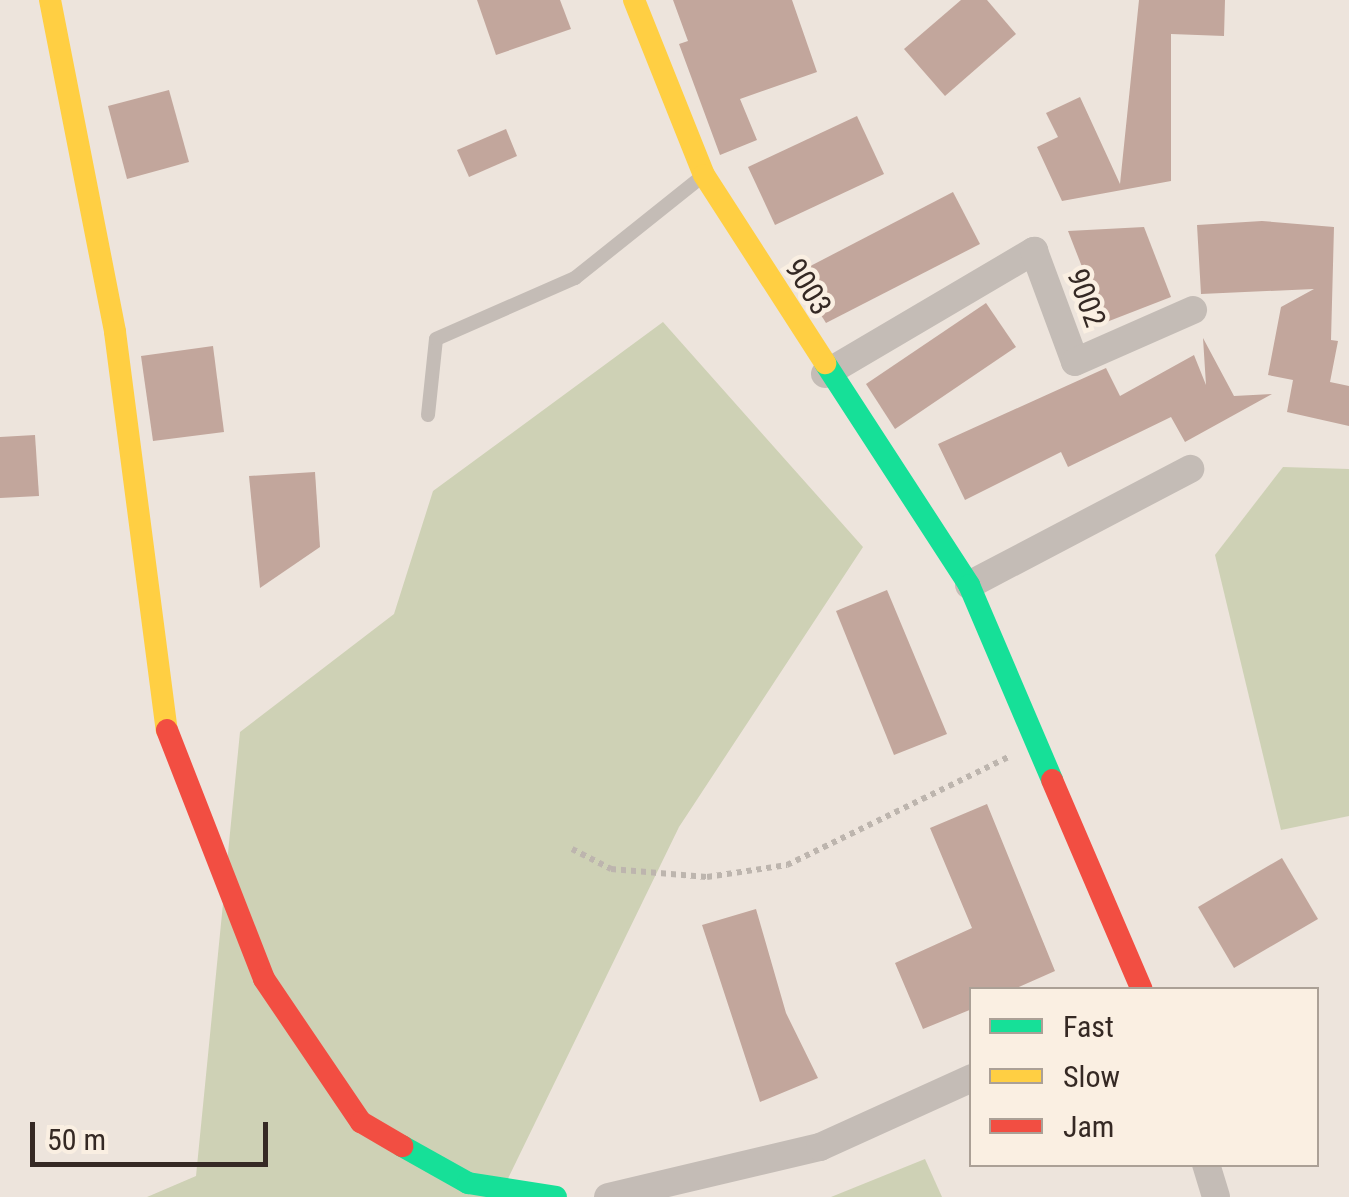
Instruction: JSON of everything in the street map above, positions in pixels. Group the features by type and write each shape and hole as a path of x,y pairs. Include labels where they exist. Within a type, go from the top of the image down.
{"street":[{"path":"50,0 115,332 164,726 264,979 361,1122 468,1183 556,1197"},
{"name":"9003","path":"634,0 704,175 825,374 969,585 1141,987"},
{"name":"9002","path":"825,374 1034,251 1075,362 1194,310"},
{"path":"969,585 1190,469"},
{"path":"608,1197 820,1147 969,1079"},
{"path":"1207,1167 1216,1197"}],"lane":[{"path":"428,415 436,339 575,278 704,175"}],"path":[{"path":"572,849 611,869 707,877 787,864 1037,741"}],"green space":[{"path":"663,322 863,547 679,827 499,1197 147,1197 196,1176 240,732 394,614 433,491"},
{"path":"1283,467 1349,469 1349,816 1281,830 1215,555"},
{"path":"925,1159 942,1197 831,1197"}],"building":[{"path":"477,0 560,0 571,29 496,55"},
{"path":"673,0 792,0 817,72 740,99 757,140 720,155 679,44 688,41"},
{"path":"961,0 987,0 1016,34 945,96 904,49"},
{"path":"1139,0 1225,0 1224,36 1171,34 1171,181 1062,201 1037,147 1058,137 1046,113 1080,97 1120,184"},
{"path":"169,90 189,162 127,179 108,106"},
{"path":"857,116 884,174 775,225 748,167"},
{"path":"506,129 517,156 469,177 457,150"},
{"path":"953,192 980,244 826,323 795,274"},
{"path":"1262,221 1334,227 1331,340 1338,341 1330,382 1349,386 1349,426 1287,412 1293,380 1268,375 1281,307 1314,289 1201,294 1197,225"},
{"path":"1144,227 1171,297 1104,323 1068,231"},
{"path":"986,303 1016,347 895,429 866,384"},
{"path":"1203,338 1234,396 1272,394 1185,442 1171,417 1068,467 1061,452 965,500 938,444 1106,368 1120,396 1194,355 1206,385"},
{"path":"213,346 224,432 153,441 141,356"},
{"path":"35,435 39,496 0,498 0,437"},
{"path":"315,472 320,547 260,588 249,476"},
{"path":"887,590 947,734 894,755 836,611"},
{"path":"987,804 1055,971 1019,987 969,987 969,1010 923,1029 895,963 972,928 930,828"},
{"path":"1282,858 1318,919 1234,968 1198,907"},
{"path":"756,909 786,1013 818,1078 760,1102 702,925"}],"traffic: fast":[{"path":"825,363 969,585 1052,780"},
{"path":"402,1146 468,1183 556,1197"}],"traffic: slow":[{"path":"50,0 115,332 167,730"},
{"path":"634,0 704,175 825,363"}],"traffic: jam":[{"path":"167,730 264,979 361,1122 402,1146"},
{"path":"1052,780 1141,987"}]}
